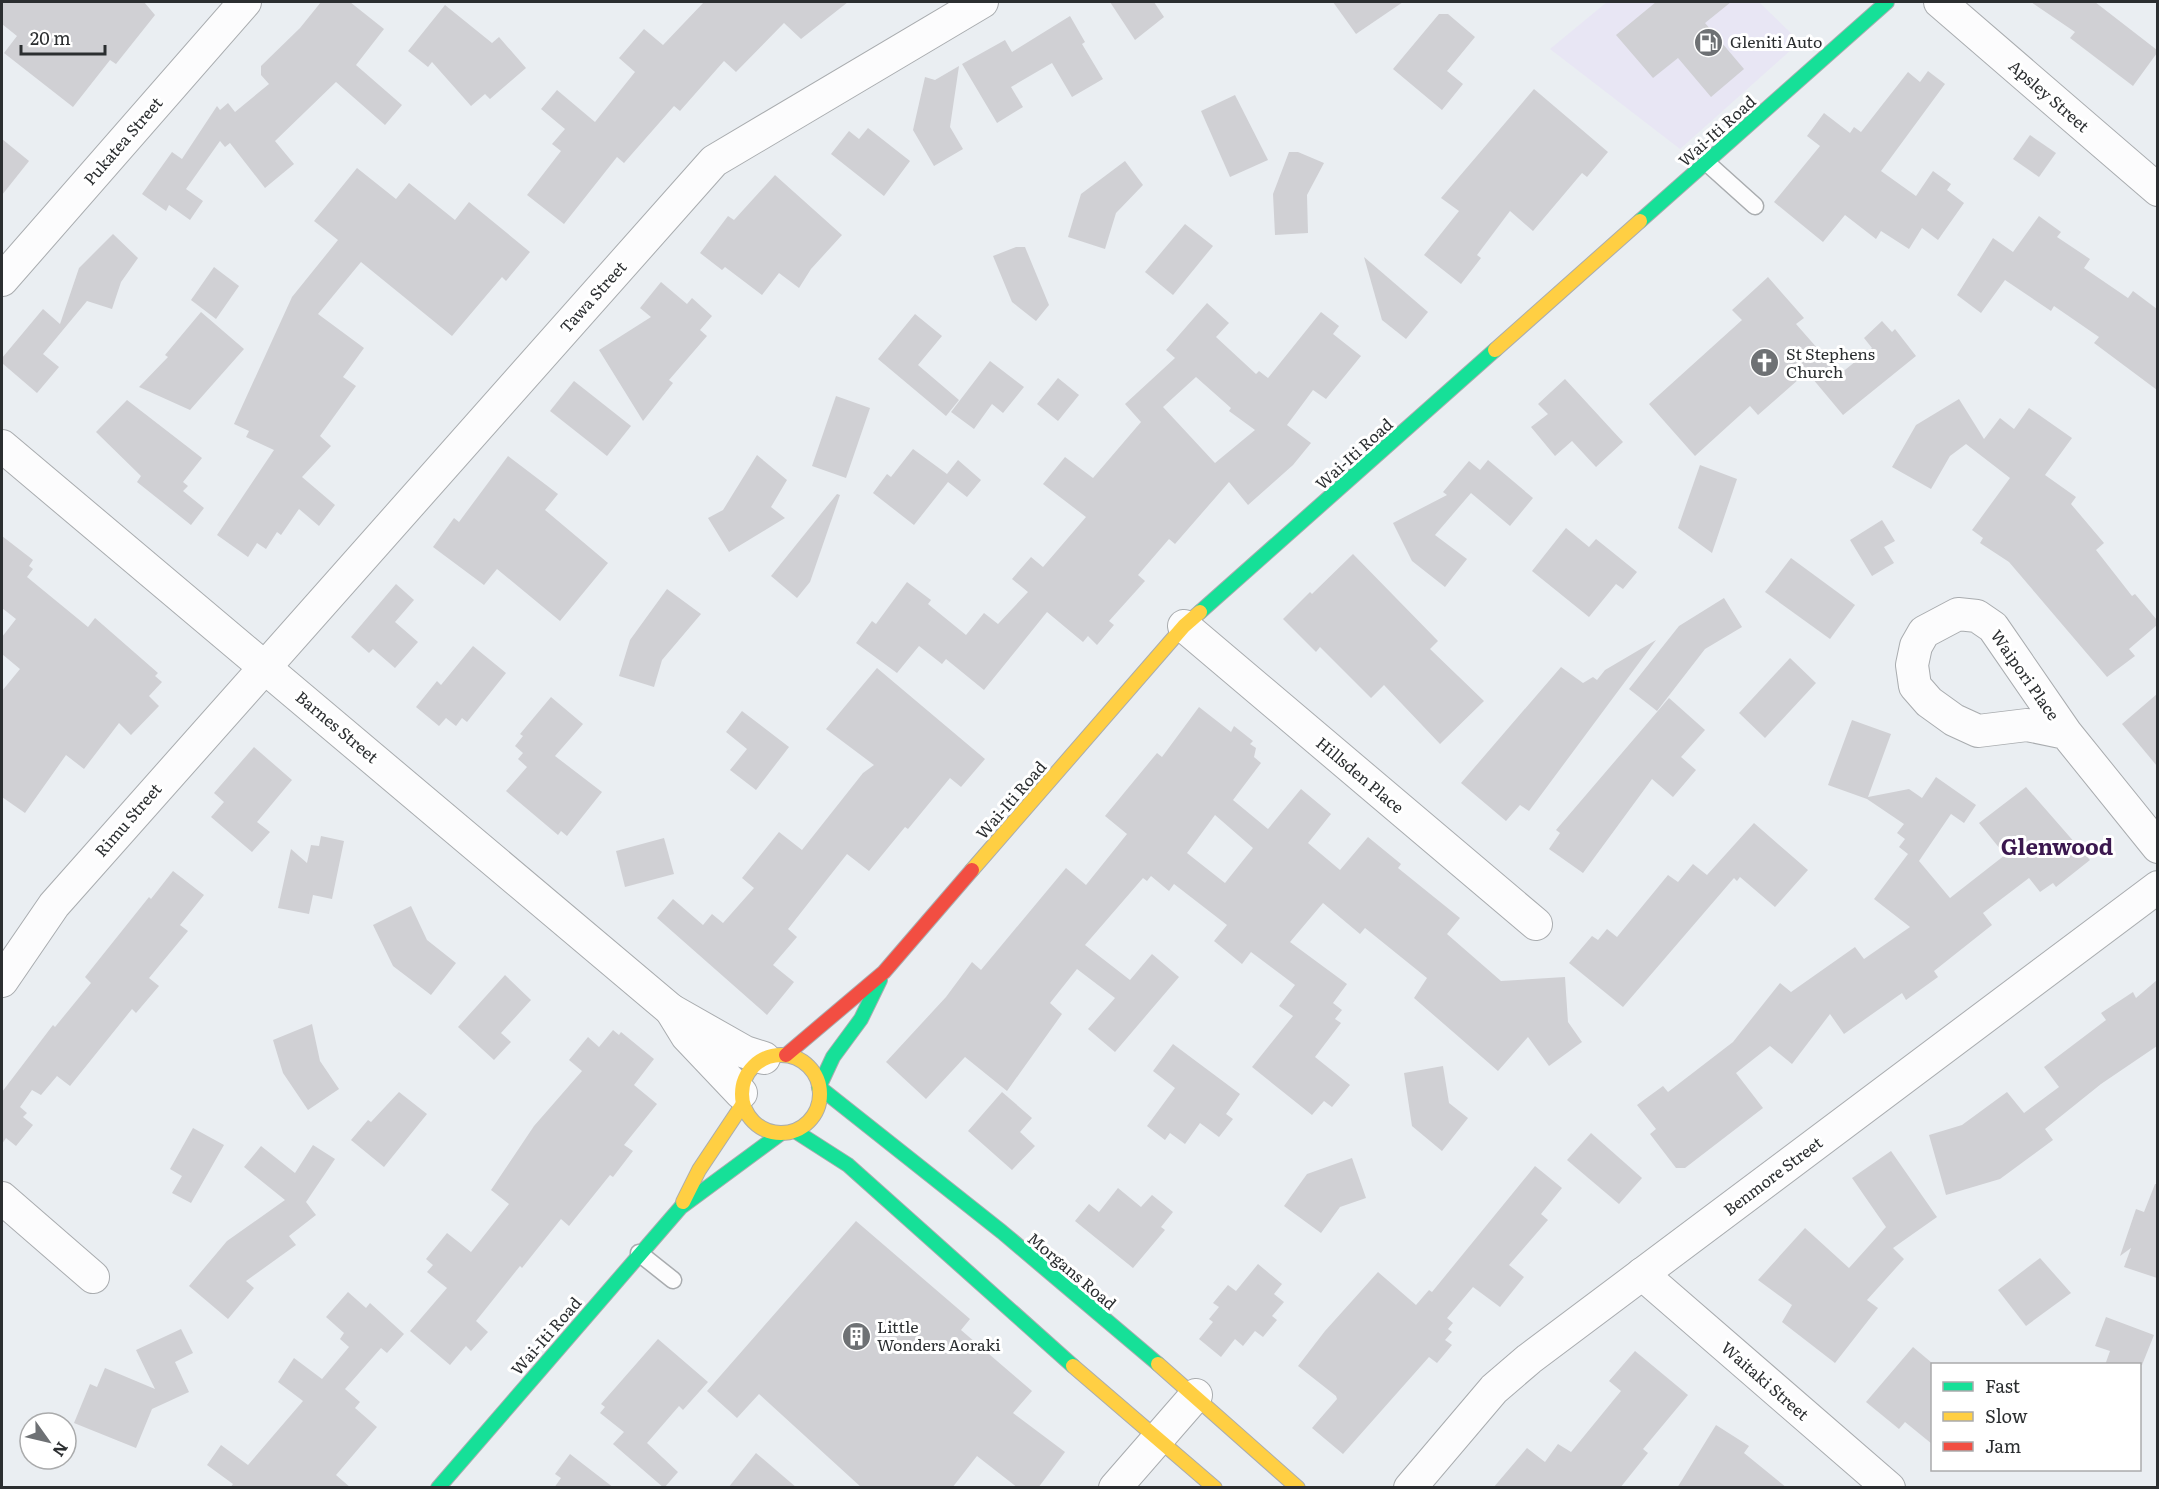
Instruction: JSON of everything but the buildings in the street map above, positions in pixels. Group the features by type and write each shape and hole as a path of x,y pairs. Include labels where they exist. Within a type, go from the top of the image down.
{"street":[{"name":"Pukatea Street","path":"2,280 245,2"},
{"name":"Tawa Street","path":"264,666 714,161 982,2"},
{"name":"Wai-Iti Road","path":"775,1056 884,972 1184,626 1887,2"},
{"name":"Apsley Street","path":"1940,2 2157,190"},
{"name":"Barnes Street","path":"2,446 671,1010 745,1052 775,1056"},
{"name":"Waipori Place","path":"2066,733 2027,725 1978,731 1954,720 1937,708 1916,686 1912,665 1916,646 1924,632 1959,614 1977,616 1993,627 2066,733 2157,847"},
{"name":"Hillsden Place","path":"1184,626 1536,924"},
{"name":"Rimu Street","path":"2,981 54,905 264,666"},
{"name":"Benmore Street","path":"1410,1488 1494,1389 1528,1359 2157,887"},
{"name":"Wai-Iti Road","path":"819,1087 832,1057 861,1019 884,972"},
{"name":"Barnes Street","path":"671,1010 687,1036 742,1098"},
{"path":"775,1056 806,1063 815,1074 820,1100 807,1124 795,1131 780,1134 756,1125 748,1116 742,1098 748,1073 775,1056"},
{"name":"Morgans Road","path":"819,1087 891,1142 1196,1395 1298,1488"},
{"name":"Wai-Iti Road","path":"681,1207 699,1170 742,1098"},
{"path":"795,1131 848,1165 897,1206 1156,1440 1215,1488"},
{"name":"Wai-Iti Road","path":"438,1488 681,1207 716,1183 760,1145 780,1134"},
{"path":"2,1198 93,1277"},
{"name":"Waitaki Street","path":"1642,1274 1889,1488"},
{"path":"1115,1488 1196,1395"}],"lane":[{"path":"1706,162 1755,206"},
{"path":"639,1253 674,1280"}],"shaded area":[{"path":"1607,2 1759,2 1800,42 1680,149 1550,49"}],"traffic: fast":[{"path":"1640,221 1887,2"},
{"path":"1200,612 1495,350"},
{"path":"880,980 861,1019 833,1057 819,1087 1002,1232 1158,1364"},
{"path":"795,1131 848,1165 1073,1366"},
{"path":"438,1488 681,1207 780,1134"}],"traffic: slow":[{"path":"1495,350 1640,221"},
{"path":"972,870 1184,626 1200,612"},
{"path":"781,1055 796,1058 809,1066 817,1079 820,1094 817,1109 809,1122 796,1130 781,1133 766,1130 753,1122 745,1109 742,1094 745,1079 753,1066 766,1058 781,1055"},
{"path":"683,1202 699,1170 743,1104"},
{"path":"1158,1364 1298,1488"},
{"path":"1073,1366 1215,1488"}],"traffic: jam":[{"path":"786,1055 884,972 972,870"}],"place":[{"name":"Gleniti Auto","path":"1709,42"},
{"name":"St Stephens Church","path":"1765,363"},
{"name":"Little Wonders Aoraki","path":"856,1336"}],"district":[{"name":"Glenwood","path":"2057,847"}]}
